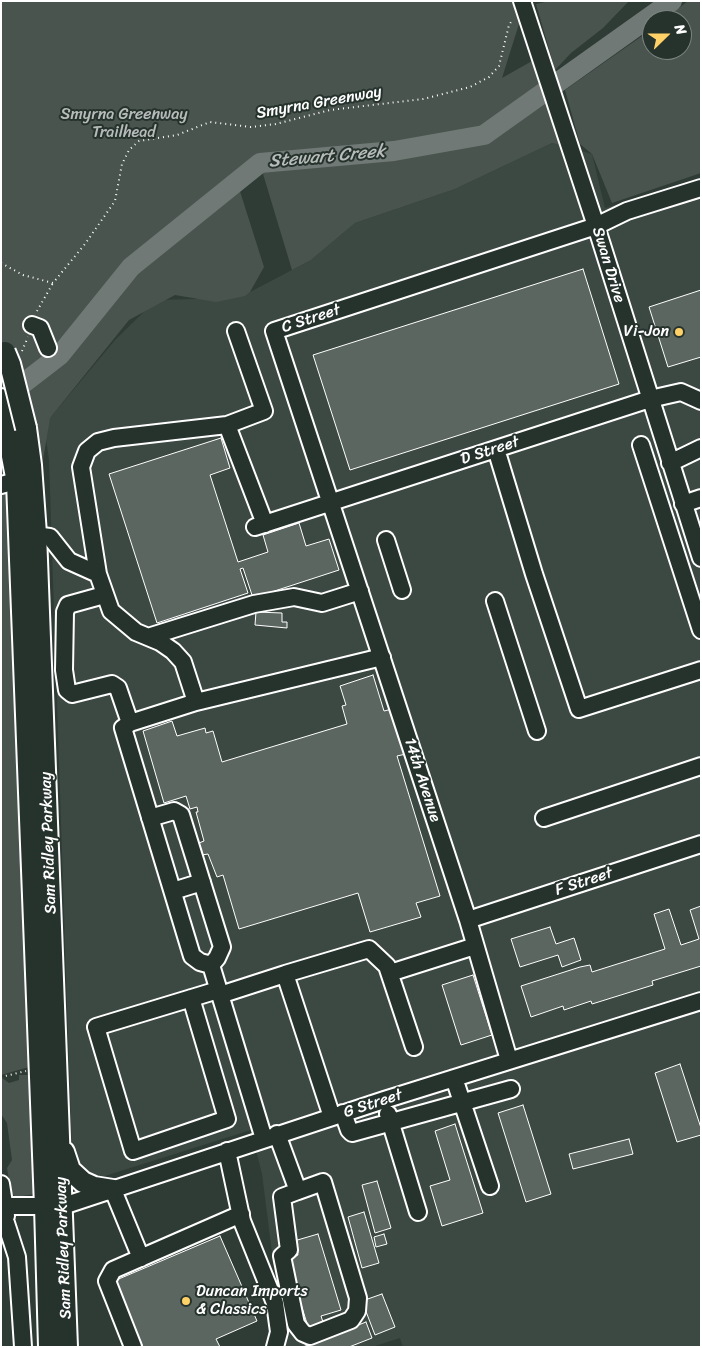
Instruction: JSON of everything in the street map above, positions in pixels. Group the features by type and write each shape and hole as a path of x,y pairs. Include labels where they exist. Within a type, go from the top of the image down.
{"main road":[{"name":"Sam Ridley Parkway","path":"3,348 15,384 26,428 31,465 28,534 40,1067 67,1347"},
{"name":"Sam Ridley Parkway","path":"1,398 10,443 9,483 28,534 60,1142 54,1206 48,1347"},
{"path":"60,1142 70,1170 83,1182 94,1187 113,1190"}],"street":[{"name":"Swan Drive","path":"521,4 596,226 683,504 698,541"},
{"path":"596,226 627,211 701,188"},
{"name":"C Street","path":"331,502 274,331 596,226"},
{"path":"32,325 40,328 48,348"},
{"path":"196,702 183,662 173,651 136,632 111,612 98,574 81,467 87,451 98,442 114,438 227,425 264,411 236,330"},
{"name":"D Street","path":"331,502 650,399 681,392 701,401"},
{"path":"227,425 260,525 331,502"},
{"path":"642,445 701,630"},
{"path":"670,463 701,448"},
{"path":"496,449 534,574 579,709 701,670"},
{"path":"683,504 701,498"},
{"name":"14th Avenue","path":"331,502 468,920 509,1060"},
{"path":"28,534 50,536 69,561 98,574"},
{"path":"386,540 402,590"},
{"path":"148,637 254,604 294,597 322,603 360,591"},
{"path":"104,595 68,605 65,612 64,670 67,690 72,694 112,684 118,688 130,723"},
{"path":"495,601 537,731"},
{"path":"211,965 200,962 192,956 123,728 130,723 196,702 382,658"},
{"path":"544,818 701,766"},
{"path":"150,818 174,811 181,814 222,947 211,965 219,992 270,1136 298,1191"},
{"name":"F Street","path":"468,920 701,844"},
{"path":"173,891 202,882"},
{"path":"390,973 475,946"},
{"path":"191,998 227,1119 133,1151 96,1027 191,998 285,974 369,948 388,966 414,1047"},
{"path":"285,974 338,1115 352,1133 463,1104 511,1089"},
{"name":"G Street","path":"3,1206 54,1206 113,1190 270,1136 701,1001"},
{"path":"454,1078 490,1186"},
{"path":"384,1100 418,1212"},
{"path":"227,1151 241,1214 275,1303 279,1332 275,1347"},
{"path":"322,1182 358,1298 357,1311 351,1320 310,1336 303,1334 296,1324 282,1256 289,1250 282,1197 298,1191 322,1182"},
{"path":"1,1184 4,1224 17,1257 22,1347"},
{"path":"113,1190 140,1258"},
{"path":"134,1347 106,1281 113,1270 241,1214"}],"path":[{"name":"Smyrna Greenway","path":"1,263 23,275 53,283 85,244 115,202 122,164 129,150 139,142 177,135 210,122 251,126 276,124 330,110 452,93 470,87 495,72 500,66 509,25"},
{"path":"1,1077 40,1067"}],"shaded area":[{"path":"552,143 592,154 605,208 701,178 701,1347 403,1347 400,1338 372,1347 284,1347 262,1174 251,1130 73,1186 49,460 44,425 116,339 156,300 195,299 250,292 311,260 355,223 455,189"}],"green space":[{"name":"Smyrna Greenway Trailhead","path":"1,1 518,1 524,8 502,78 532,61 560,145 552,143 455,189 355,223 311,260 292,270 260,164 238,185 264,267 250,292 245,296 216,302 175,295 129,320 50,418 29,545 36,1065 1,1075"},
{"path":"550,1 629,1 603,28 571,53 555,70 536,4"},
{"path":"688,1 701,1 701,173 612,203 592,154 580,144 565,90 642,36 642,60 692,60 692,10 676,10"},
{"path":"19,1075 34,1075 35,1194 16,1197 11,1193 7,1168 12,1160 7,1123 1,1114 1,1077 9,1083 19,1080"}],"building":[{"path":"583,269 619,384 350,470 313,355"},
{"name":"Vi-Jon","path":"701,290 701,357 668,367 649,307"},
{"path":"221,438 230,468 210,475 238,562 268,552 263,535 299,523 306,546 329,539 339,570 253,598 243,568 240,569 248,593 157,623 109,474"},
{"path":"256,612 282,613 282,622 287,622 287,628 255,625"},
{"path":"373,675 384,711 392,709 406,754 397,756 440,896 416,903 421,917 370,932 358,893 239,929 223,875 217,877 208,854 202,855 199,843 204,841 196,812 198,812 197,807 190,809 186,796 164,803 143,731 172,721 177,736 205,728 206,733 213,731 222,762 347,724 342,706 346,705 340,686"},
{"path":"701,906 701,966 652,981 653,985 592,1004 591,1001 564,1010 563,1006 531,1017 521,986 590,965 592,972 665,949 654,914 669,909 681,945 699,939 690,910"},
{"path":"550,927 556,944 574,938 581,960 562,967 558,955 520,967 511,939"},
{"path":"473,975 492,1035 461,1045 442,985"},
{"path":"680,1064 701,1128 701,1135 677,1142 655,1073"},
{"path":"523,1105 551,1194 526,1202 498,1113"},
{"path":"455,1124 483,1213 442,1226 430,1186 450,1180 435,1131"},
{"path":"629,1139 633,1154 573,1169 569,1154"},
{"path":"377,1181 391,1228 375,1233 362,1185"},
{"path":"364,1212 379,1263 362,1268 348,1217"},
{"path":"318,1234 341,1310 321,1316 324,1325 309,1330 287,1259 298,1255 294,1241"},
{"path":"384,1234 387,1244 376,1247 374,1237"},
{"name":"Duncan Imports & Classics","path":"220,1236 257,1321 216,1339 220,1347 143,1347 114,1281"},
{"path":"382,1294 395,1327 375,1335 362,1301"},
{"path":"366,1322 372,1338 349,1347 303,1347"}],"waterway":[{"name":"Stewart Creek","path":"3,399 60,355 131,267 260,163 394,151 484,135 672,1"}],"place":[{"name":"Vi-Jon","path":"679,332"},
{"name":"Duncan Imports & Classics","path":"186,1301"}]}
